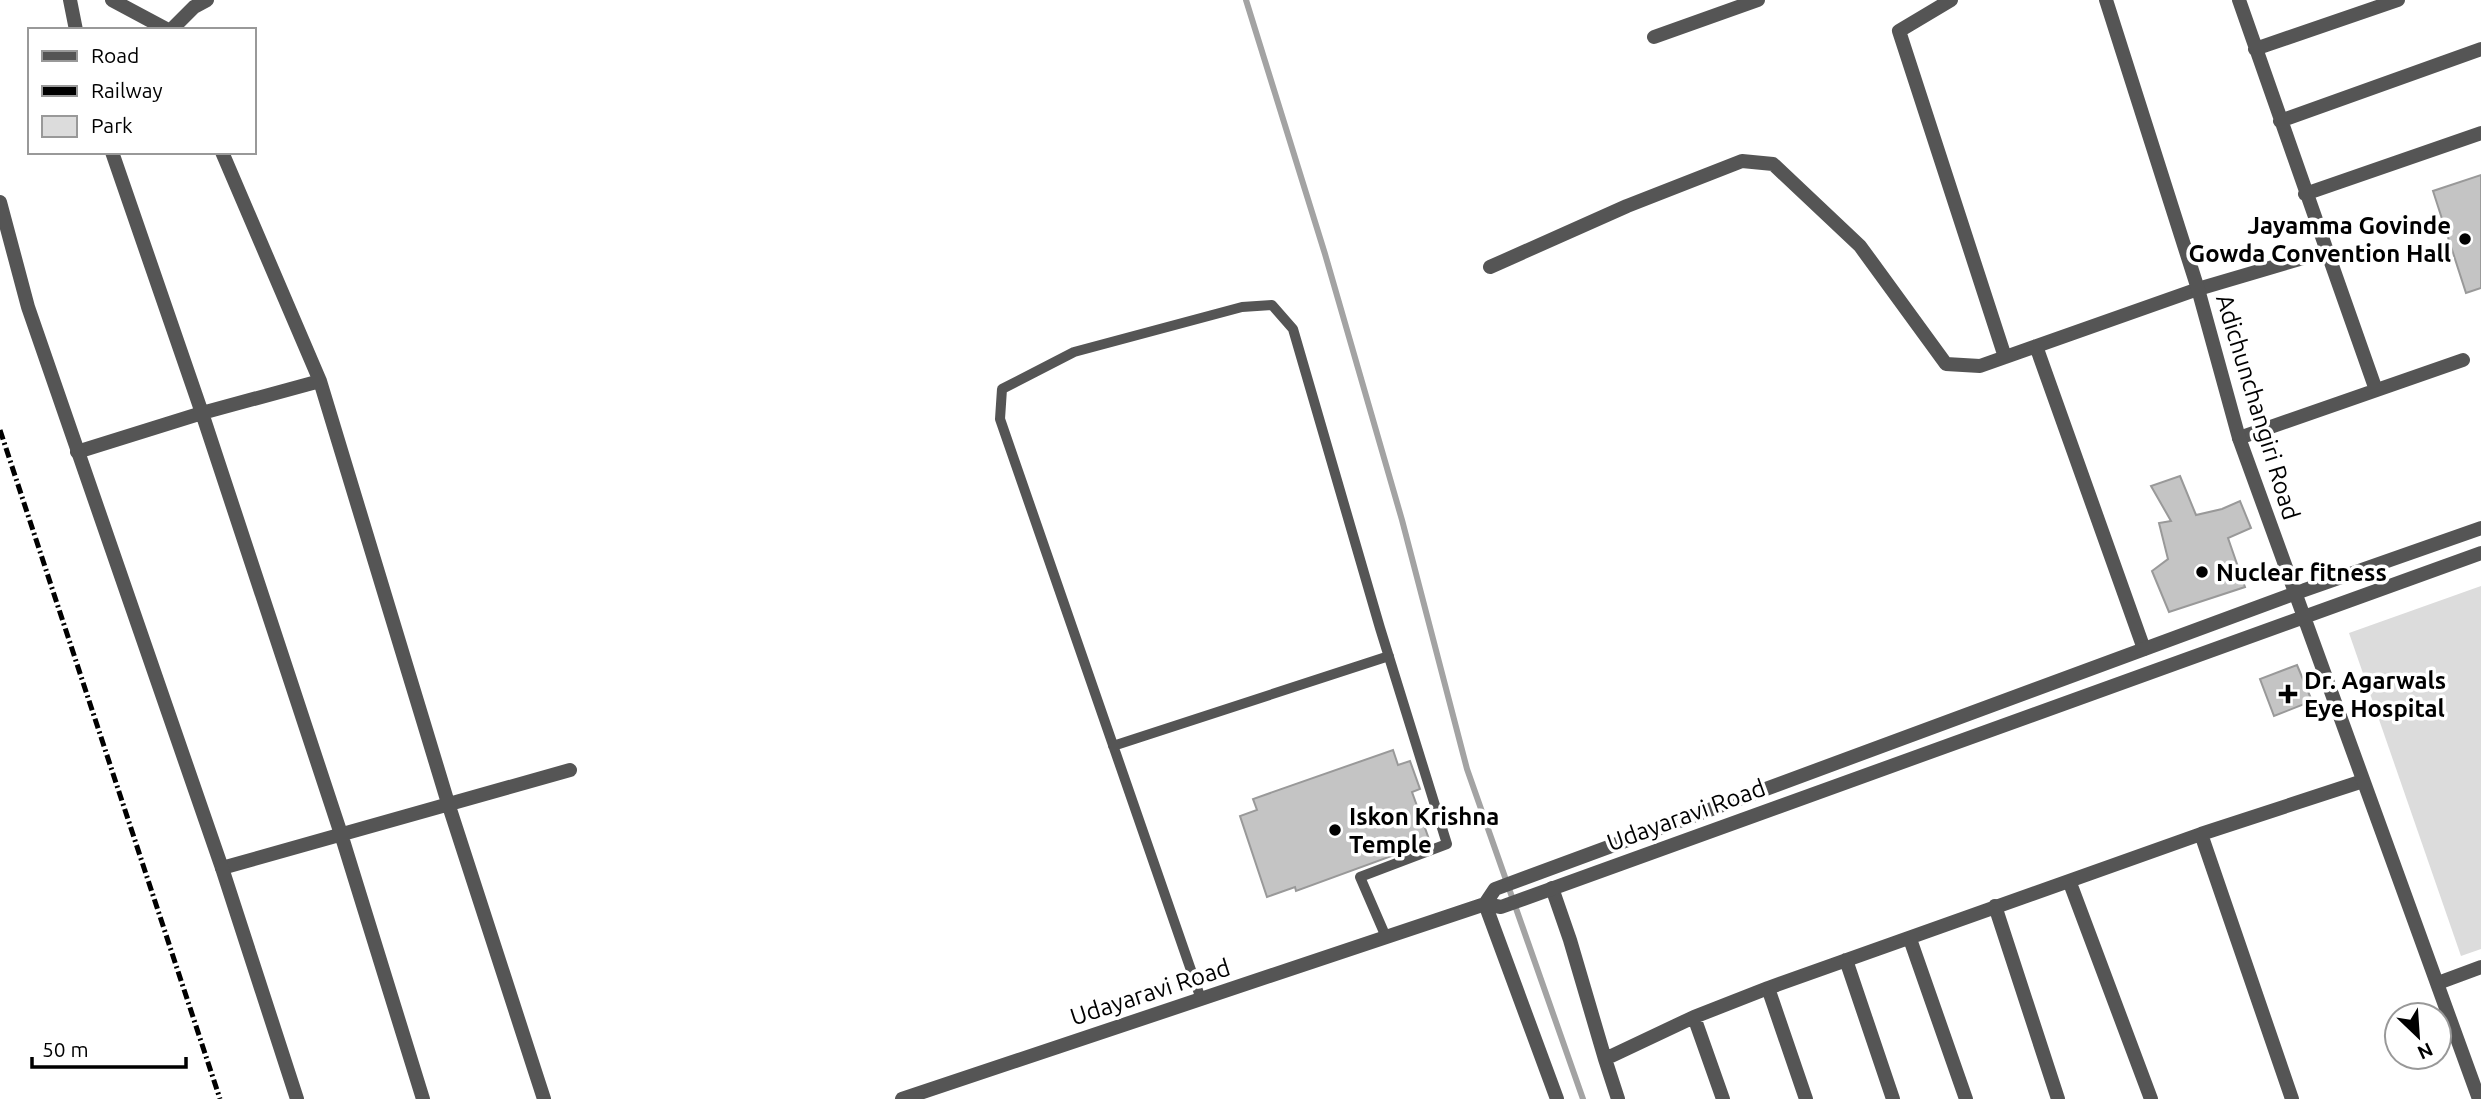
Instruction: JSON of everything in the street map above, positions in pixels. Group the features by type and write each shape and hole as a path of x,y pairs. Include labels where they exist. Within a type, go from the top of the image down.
{"street":[{"path":"70,0 76,28"},
{"path":"112,0 166,28"},
{"path":"172,28 194,7 207,0"},
{"path":"1654,37 1758,0"},
{"path":"1951,0 1899,31 2005,357"},
{"name":"Adichunchangiri Road","path":"2106,0 2199,289 2239,438 2479,1099"},
{"path":"2239,0 2376,390"},
{"path":"2255,49 2398,0"},
{"path":"2280,121 2481,49"},
{"path":"2305,194 2481,133"},
{"path":"113,154 202,412 341,834 423,1099"},
{"path":"223,154 320,381 448,803 544,1099"},
{"path":"1490,267 1627,206 1742,161 1773,164 1860,246 1946,364 1980,366 2199,289 2327,251"},
{"path":"0,202 28,307 222,868 297,1099"},
{"path":"2036,346 2144,649"},
{"path":"2239,438 2463,360"},
{"path":"78,452 202,412 320,381"},
{"path":"1557,1099 1485,904 1496,889 2295,593 2481,528"},
{"name":"Udayaravi Road","path":"902,1099 920,1096 1485,904 1501,907 2481,553"},
{"path":"222,868 569,770"},
{"path":"1605,1059 1694,1017 1768,988 1910,939 1995,906 2070,883 2202,834 2363,780"},
{"path":"2202,834 2292,1099"},
{"path":"2070,883 2151,1099"},
{"path":"1549,889 1570,940 1618,1099"},
{"path":"1995,906 2058,1099"},
{"path":"1910,939 1966,1099"},
{"path":"1846,960 1893,1099"},
{"path":"2438,983 2481,967"},
{"path":"1768,988 1806,1099"},
{"path":"1694,1017 1723,1099"}],"lane":[{"path":"1201,999 1000,419 1002,389 1074,352 1242,307 1272,304 1293,329 1388,656 1447,844 1360,877 1386,937"},
{"path":"1114,746 1388,656"}],"green space":[{"path":"2481,586 2481,949 2461,956 2349,633"}],"building":[{"name":"Jayamma Govinde Gowda Convention Hall","path":"2481,175 2481,288 2466,293 2433,191"},
{"path":"2180,476 2196,515 2222,509 2240,501 2251,528 2228,538 2245,587 2169,612 2152,571 2168,559 2159,523 2171,521 2151,486"},
{"path":"2297,665 2312,701 2274,716 2260,679"},
{"name":"Iskon Krishna Temple","path":"1393,750 1398,765 1410,761 1420,789 1412,792 1430,842 1296,891 1295,887 1267,897 1240,816 1257,810 1253,799"}],"waterway":[{"path":"1246,0 1325,254 1402,520 1467,769 1583,1099"}],"railway":[{"path":"0,430 220,1099"}],"place":[{"name":"Jayamma Govinde Gowda Convention Hall","path":"2465,239"},
{"name":"Nuclear fitness","path":"2202,572"},
{"name":"Dr. Agarwals Eye Hospital","path":"2288,694"},
{"name":"Iskon Krishna Temple","path":"1335,830"}]}
